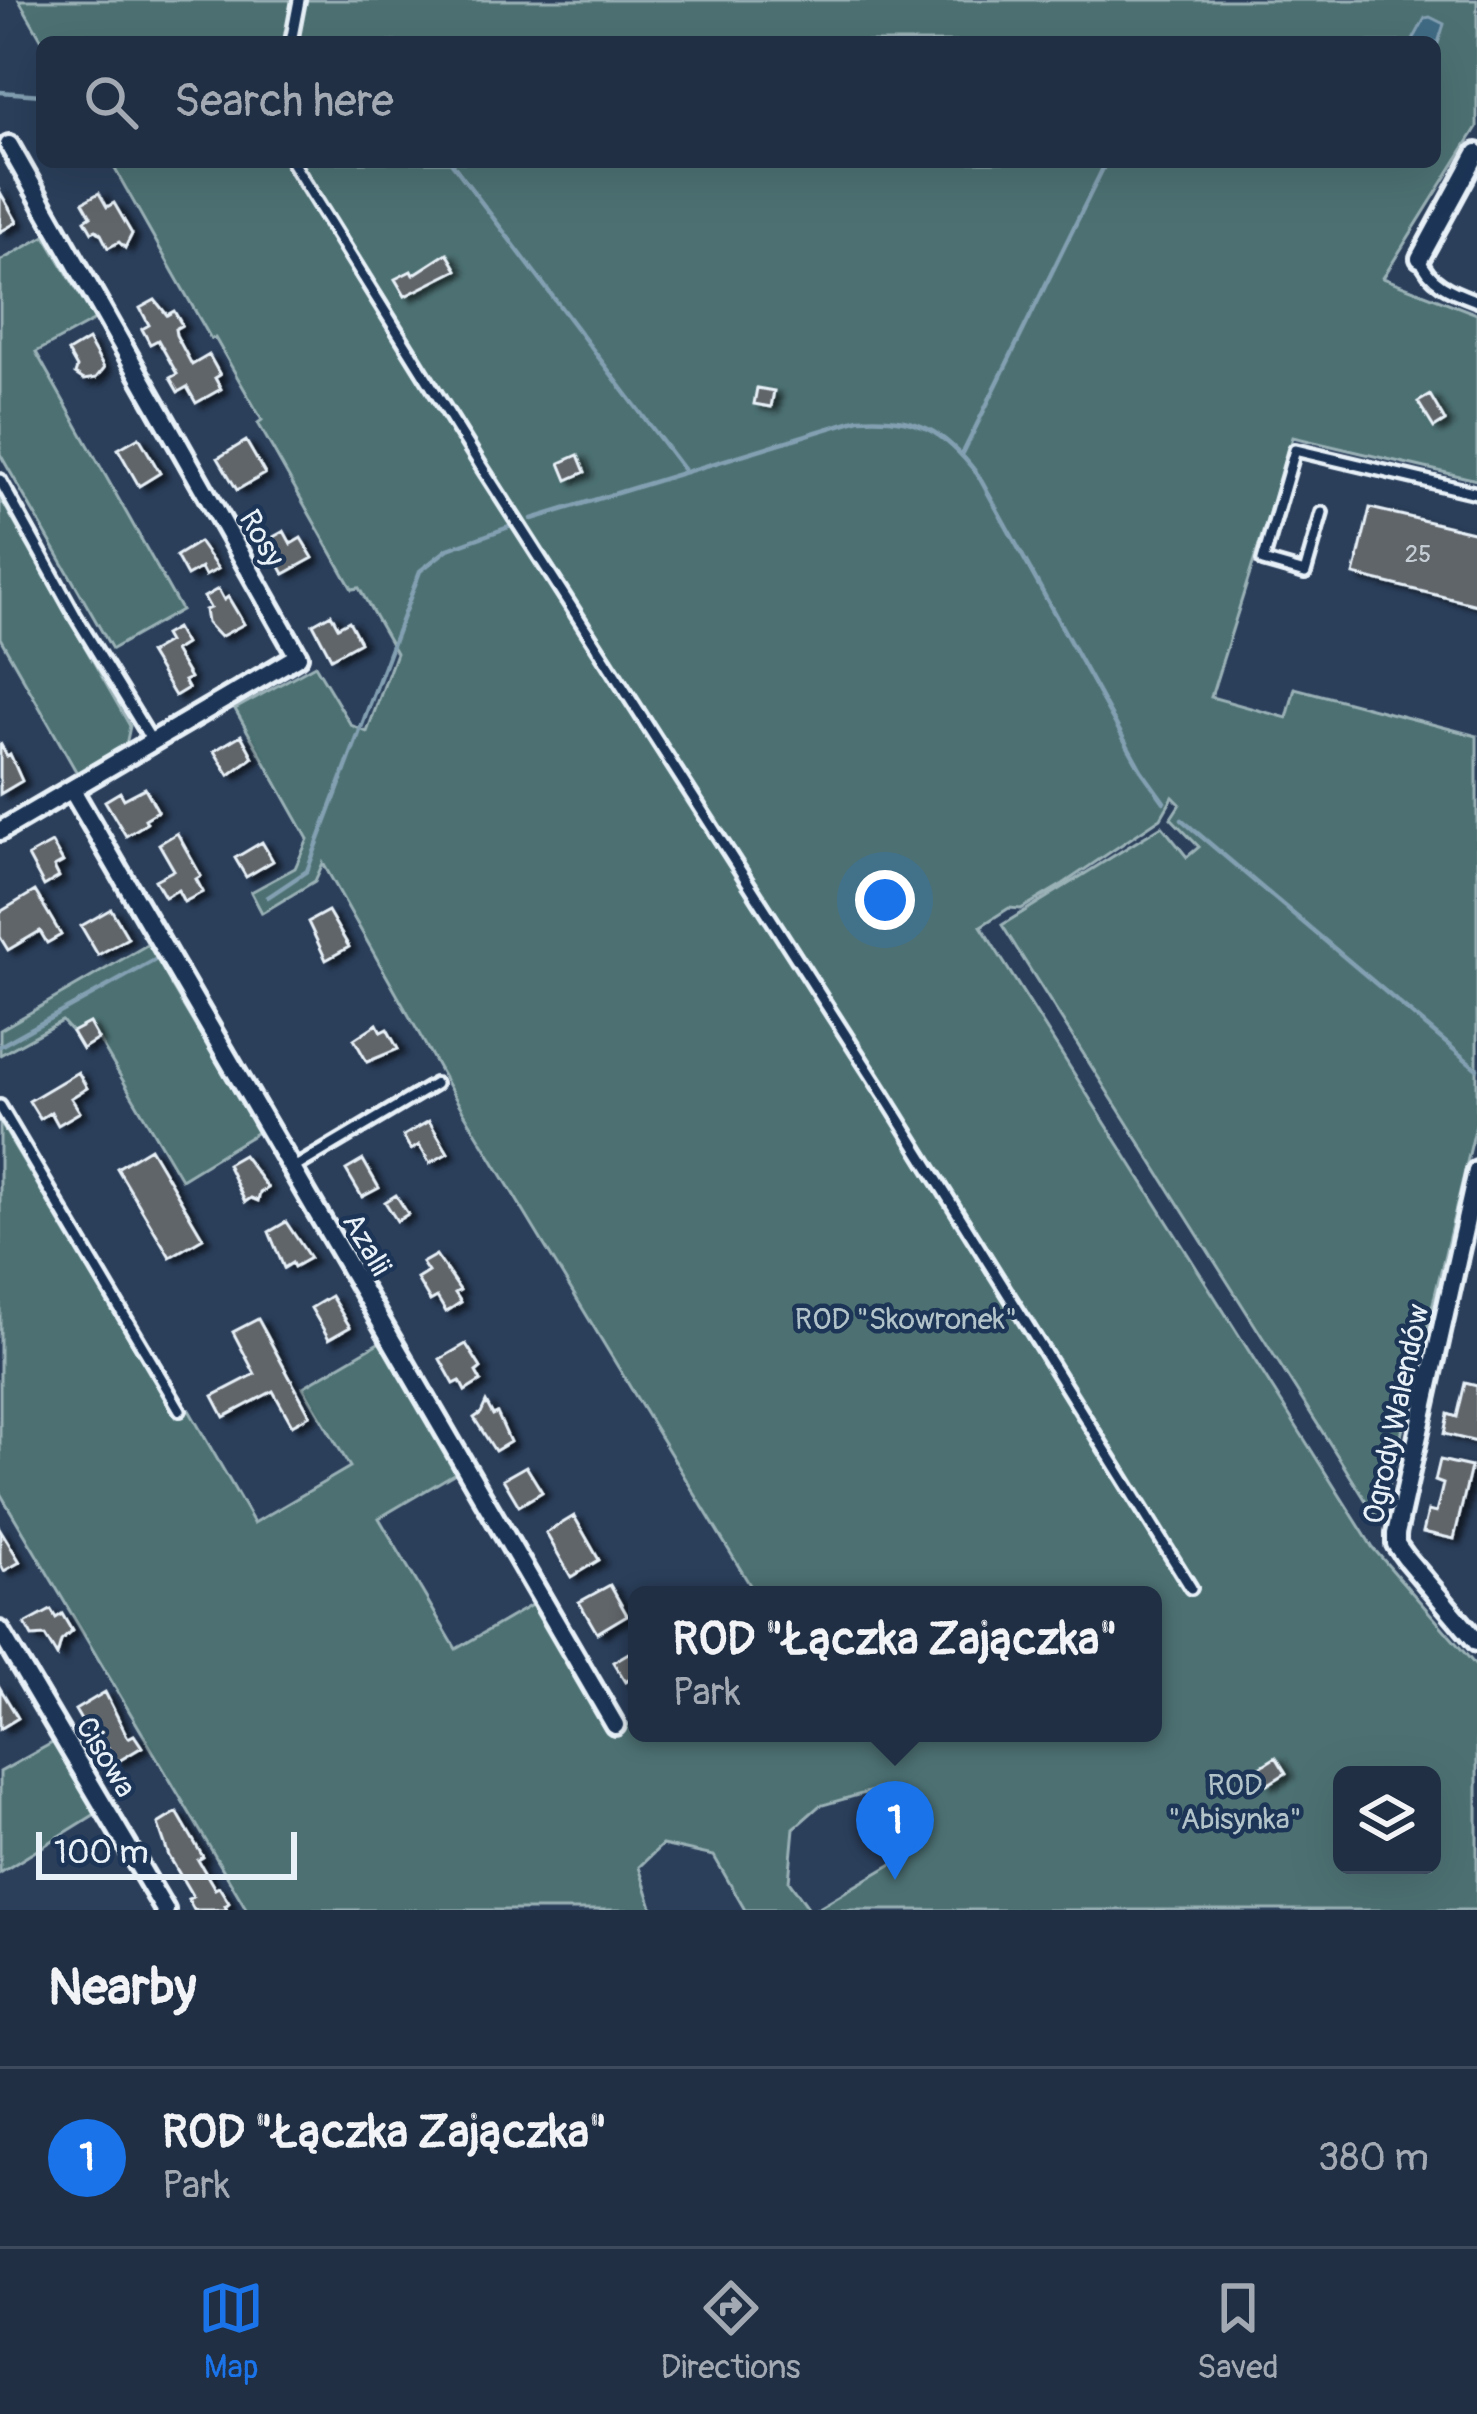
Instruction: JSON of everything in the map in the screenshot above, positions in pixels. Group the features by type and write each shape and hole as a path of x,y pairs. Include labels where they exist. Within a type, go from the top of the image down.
{"street":[{"name":"Rosy","path":"0,831 298,656 9,145"},
{"path":"1420,258 1477,153"},
{"name":"Azalii","path":"72,790 615,1725"},
{"name":"Ogrody Walendów","path":"1477,1171 1396,1534 1396,1544 1406,1558 1477,1642"},
{"name":"Cisowa","path":"0,1631 165,1910"}],"lane":[{"path":"292,36 299,0"},
{"path":"296,168 1191,1588"},
{"path":"1420,258 1427,273 1447,290 1477,301"},
{"path":"1322,513 1305,573 1263,561 1295,450 1477,493"},
{"path":"0,480 153,743"},
{"path":"292,1169 435,1084"},
{"path":"0,1106 179,1410"}],"green space":[{"path":"19,0 1477,0 1477,127 1383,278 1477,314 1477,480 1293,437 1211,697 1287,718 1295,688 1477,736 1477,1121 1380,1523 1002,925 1162,826 1187,857 1199,847 1171,818 1180,804 1173,797 1161,818 1063,884 981,926 1373,1548 1477,1667 1477,1910 814,1910 916,1850 879,1789 819,1806 794,1828 789,1881 810,1910 745,1910 714,1856 662,1845 639,1867 653,1910 247,1910 0,1493 0,1122 176,1417 189,1410 254,1523 350,1467 303,1387 380,1342 457,1472 379,1518 456,1649 535,1603 612,1734 628,1725 628,1742 1162,1742 1162,1586 751,1586 457,1101 323,863 315,881 262,913 251,892 295,868 308,839 235,709 315,665 351,725 367,732 396,653 359,588 352,589 215,338 211,339 114,168 1441,168 1441,36 40,36"},
{"path":"45,236 95,320 36,352 181,610 112,649 0,454 0,261"},
{"path":"0,497 130,726 126,745 77,773 0,638"},
{"path":"152,942 175,980 171,985 258,1132 181,1179 89,1023 72,1032 62,1021 0,1055 0,1030"},
{"path":"54,1742 97,1813 0,1873 0,1772"}],"water":[{"path":"1425,18 1444,24 1440,36 1415,36"}],"building":[{"path":"0,192 17,222 0,232"},
{"path":"99,193 107,207 114,203 132,234 125,248 119,242 108,248 85,220 91,216 83,202"},
{"path":"447,253 457,270 405,296 395,279 411,271 413,275"},
{"path":"155,300 167,315 174,311 182,325 175,329 176,335 192,365 209,355 220,375 215,378 221,389 196,403 187,387 178,392 170,378 177,374 158,340 150,344 142,329 149,325 140,308"},
{"path":"88,340 104,368 96,378 84,380 75,374 77,368 68,352"},
{"path":"757,388 774,391 771,407 754,404"},
{"path":"1430,395 1445,421 1434,428 1418,402"},
{"path":"139,437 160,473 139,486 118,449"},
{"path":"246,441 265,474 237,490 218,458"},
{"path":"578,455 585,472 567,480 560,463"},
{"path":"1370,508 1477,533 1477,605 1354,575"},
{"path":"284,531 291,544 301,538 313,558 284,574 266,541"},
{"path":"199,542 218,569 205,576 201,568 187,576 176,556"},
{"path":"218,589 244,624 220,637 207,623 205,610 210,608 204,597"},
{"path":"331,614 338,627 349,621 360,642 331,658 313,624"},
{"path":"176,628 185,644 174,651 190,678 184,681 188,688 175,696 149,653 168,642 164,635"},
{"path":"241,735 253,757 229,775 214,751"},
{"path":"0,743 22,781 0,794"},
{"path":"145,788 158,811 126,836 105,801 120,792 124,799"},
{"path":"177,833 201,876 196,879 203,892 184,902 178,890 165,897 155,880 174,870 159,844"},
{"path":"262,842 273,861 246,877 235,858"},
{"path":"52,843 63,862 54,867 59,877 44,886 28,856"},
{"path":"35,891 61,935 47,943 40,931 8,950 0,937 0,912"},
{"path":"111,909 128,938 98,955 81,926"},
{"path":"328,911 349,947 326,960 308,922"},
{"path":"89,1023 98,1039 82,1049 72,1032"},
{"path":"377,1024 381,1032 387,1029 398,1049 367,1062 354,1039"},
{"path":"78,1072 87,1088 71,1098 80,1112 58,1125 51,1112 40,1119 29,1101"},
{"path":"429,1121 448,1153 430,1163 419,1145 411,1150 403,1136"},
{"path":"150,1148 203,1238 170,1257 117,1168"},
{"path":"243,1155 268,1188 258,1201 245,1202 227,1164"},
{"path":"363,1160 379,1188 362,1197 346,1170"},
{"path":"396,1195 408,1214 397,1221 385,1202"},
{"path":"286,1222 310,1258 284,1268 269,1232"},
{"path":"436,1255 460,1290 455,1293 461,1302 446,1312 437,1297 430,1301 417,1279 428,1272 422,1263"},
{"path":"331,1296 350,1327 329,1339 311,1308"},
{"path":"258,1319 310,1415 292,1425 273,1391 224,1417 213,1396 255,1374 233,1332"},
{"path":"466,1344 481,1368 476,1372 481,1381 465,1391 460,1381 454,1384 440,1359"},
{"path":"1465,1383 1477,1386 1477,1442 1444,1434 1448,1414 1457,1417"},
{"path":"486,1402 493,1415 497,1413 510,1442 495,1451 474,1418"},
{"path":"1440,1460 1471,1467 1454,1539 1423,1532 1428,1511 1436,1513 1443,1484 1435,1481"},
{"path":"526,1466 542,1492 519,1506 503,1479"},
{"path":"574,1516 599,1560 571,1577 546,1533"},
{"path":"0,1529 20,1562 4,1571 0,1563"},
{"path":"610,1585 627,1615 597,1633 579,1602"},
{"path":"51,1610 56,1618 62,1614 72,1631 61,1641 57,1656 45,1636 32,1637 25,1624"},
{"path":"628,1653 628,1680 625,1682 613,1662"},
{"path":"0,1688 18,1718 0,1729"},
{"path":"105,1692 128,1738 134,1735 142,1747 117,1762 97,1729 89,1734 75,1710"},
{"path":"1276,1757 1286,1773 1267,1785 1257,1769"},
{"path":"177,1812 203,1857 198,1860 229,1903 227,1910 194,1910 188,1899 193,1897 169,1856 158,1824"}],"waterway":[{"path":"0,92 36,95"},
{"path":"456,168 683,469"},
{"path":"963,453 1103,168"},
{"path":"532,519 859,419 897,420 927,429 953,447 978,475 1141,770 1164,802"},
{"path":"268,897 307,871 420,571 448,549 509,527"},
{"path":"1182,820 1477,1069"},
{"path":"0,1046 155,960"}],"place":[{"name":"ROD \"Łączka Zajączka\"","path":"895,1880"}],"park label":[{"name":"ROD \"Skowronek\"","path":"906,1319"},
{"name":"ROD \"Abisynka\"","path":"1235,1802"}]}
